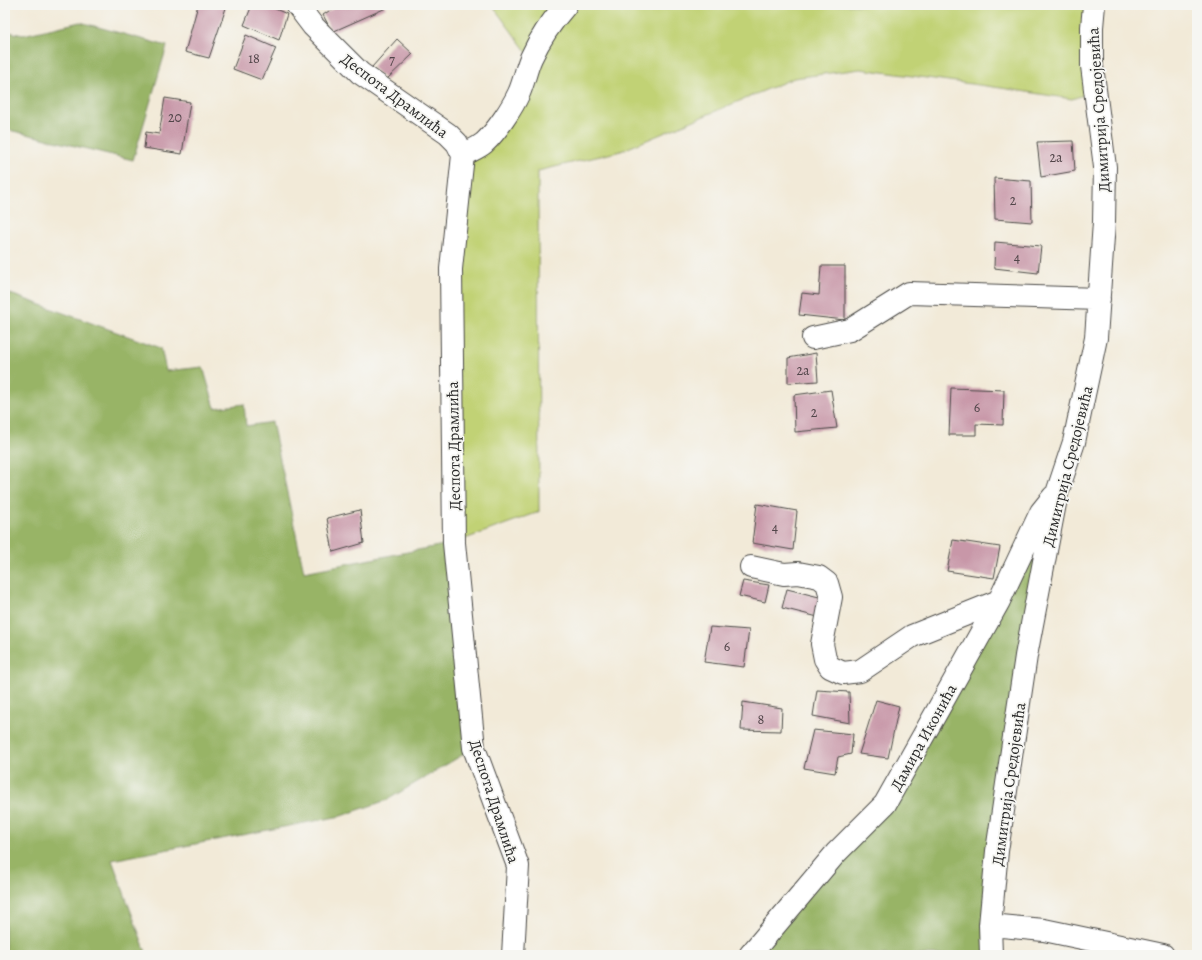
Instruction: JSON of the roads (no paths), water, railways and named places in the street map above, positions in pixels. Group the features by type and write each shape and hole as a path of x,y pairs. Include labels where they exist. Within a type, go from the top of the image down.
{"street":[{"name":"Деспота Драмлића","path":"297,5 313,26 360,72 448,134 457,143 463,155 451,269 454,543 474,748 518,866 513,955"},
{"path":"463,155 484,143 508,112 519,93 531,58 541,38 566,5"},
{"name":"Димитрија Средојевића","path":"991,955 990,925 996,852 1026,656 1057,494 1074,442 1096,338 1104,222 1105,167 1092,66 1092,27 1094,5"},
{"path":"813,338 850,330 908,293 1099,299"},
{"name":"Дамира Иконића","path":"750,955 836,853 886,804 1000,601 1040,512 1057,494"},
{"path":"751,567 784,574 798,573 819,577 827,583 831,597 822,644 830,667 843,673 860,671 912,636 1000,601"},
{"path":"990,925 1044,930 1164,955"}]}
